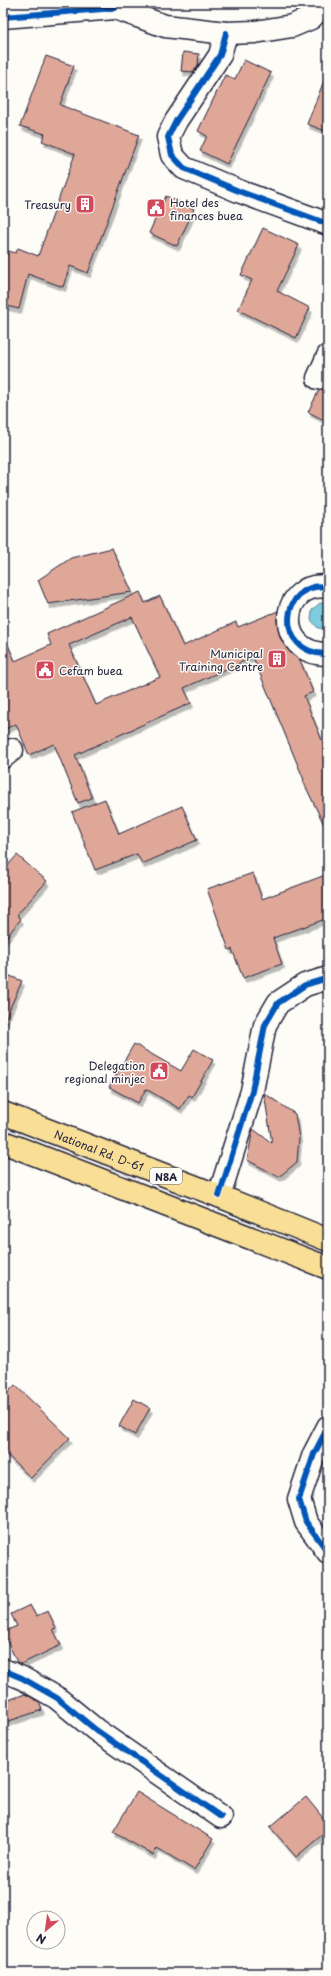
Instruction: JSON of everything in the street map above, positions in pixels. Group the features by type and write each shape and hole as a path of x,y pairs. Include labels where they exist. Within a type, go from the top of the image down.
{"highway":[{"name":"National Rd. D-61","path":"3,1114 219,1196 328,1240"},
{"name":"N8A","path":"3,1142 328,1268"}],"street":[{"path":"3,17 115,6 164,26 226,33 255,32 292,26 312,18 325,3"},
{"path":"226,33 220,55 176,121 168,137 172,155 184,168 241,192 328,224"},
{"path":"318,378 328,356"},
{"path":"328,587 311,588 301,593 293,602 289,612 288,624 291,635 298,644 307,651 317,654 328,654"},
{"path":"219,1196 252,1091 265,1025 278,1003 305,985 328,978"},
{"path":"328,1427 314,1454 299,1498 306,1522 328,1552"},
{"path":"3,1670 22,1678 57,1698 96,1730 221,1817"}],"water":[{"path":"320,603 328,604 328,629 318,628 311,620 312,610"}],"building":[{"path":"183,52 199,54 198,65 193,72 181,71"},
{"name":"Treasury","path":"46,56 74,66 60,105 139,135 88,273 70,266 63,287 28,274 19,309 3,305 3,264 8,251 16,253 18,248 38,256 75,154 42,141 45,134 20,126"},
{"path":"244,60 271,73 227,164 200,151 207,136 198,131 225,75 235,79"},
{"path":"328,73 328,132 307,124"},
{"path":"166,196 194,209 177,246 149,233"},
{"path":"263,228 299,245 277,291 310,308 296,338 238,310 252,280 241,275"},
{"path":"328,385 328,422 308,412 319,390"},
{"path":"112,548 132,592 48,604 38,580 71,558"},
{"path":"140,592 145,603 160,596 183,646 236,622 238,627 278,611 277,620 280,637 287,649 300,660 313,692 304,696 328,755 328,833 303,781 304,780 253,657 184,688 191,703 75,755 92,798 78,803 54,744 29,755 16,724 3,730 3,634 15,661 51,645 47,634","holes":["132,617 160,677 96,705 69,645"]},
{"path":"105,799 119,834 182,806 197,840 142,864 137,854 95,870 72,812"},
{"path":"17,855 47,881 17,915 21,919 3,941 3,871"},
{"path":"253,873 262,899 328,874 328,918 273,938 282,964 243,978 232,949 229,950 207,889"},
{"path":"3,973 22,981 3,1024"},
{"path":"134,1044 181,1071 194,1049 213,1060 192,1097 189,1095 180,1109 146,1089 138,1103 109,1087"},
{"path":"264,1093 295,1114 299,1138 297,1162 279,1177 247,1160 253,1129 272,1143"},
{"path":"15,1385 70,1438 31,1478 3,1451 3,1397"},
{"path":"134,1399 150,1408 135,1435 119,1426"},
{"path":"30,1605 36,1616 48,1611 56,1628 53,1629 61,1645 21,1664 17,1662 3,1632 17,1626 11,1614"},
{"path":"25,1694 39,1702 42,1710 3,1723 3,1702"},
{"path":"137,1792 213,1839 194,1870 157,1848 153,1855 113,1832"},
{"path":"306,1797 328,1824 328,1830 296,1857 270,1827"}],"cycle path":[{"path":"3,17 115,8 115,3"},
{"path":"226,33 220,55 176,121 168,137 172,155 184,168 241,192 328,224"},
{"path":"328,587 312,588 300,594 292,605 289,618 291,631 298,643 310,651 328,654"},
{"path":"219,1196 252,1091 265,1025 278,1003 305,985 328,978"},
{"path":"328,1427 314,1454 299,1499 306,1522 328,1552"},
{"path":"3,1670 22,1678 57,1698 96,1730 221,1817"}],"place":[{"name":"Treasury","path":"85,204"},
{"name":"Hotel des finances buea","path":"156,208"},
{"name":"Municipal Training Centre","path":"277,659"},
{"name":"Cefam buea","path":"45,670"},
{"name":"Delegation regional minjec","path":"159,1071"}]}
